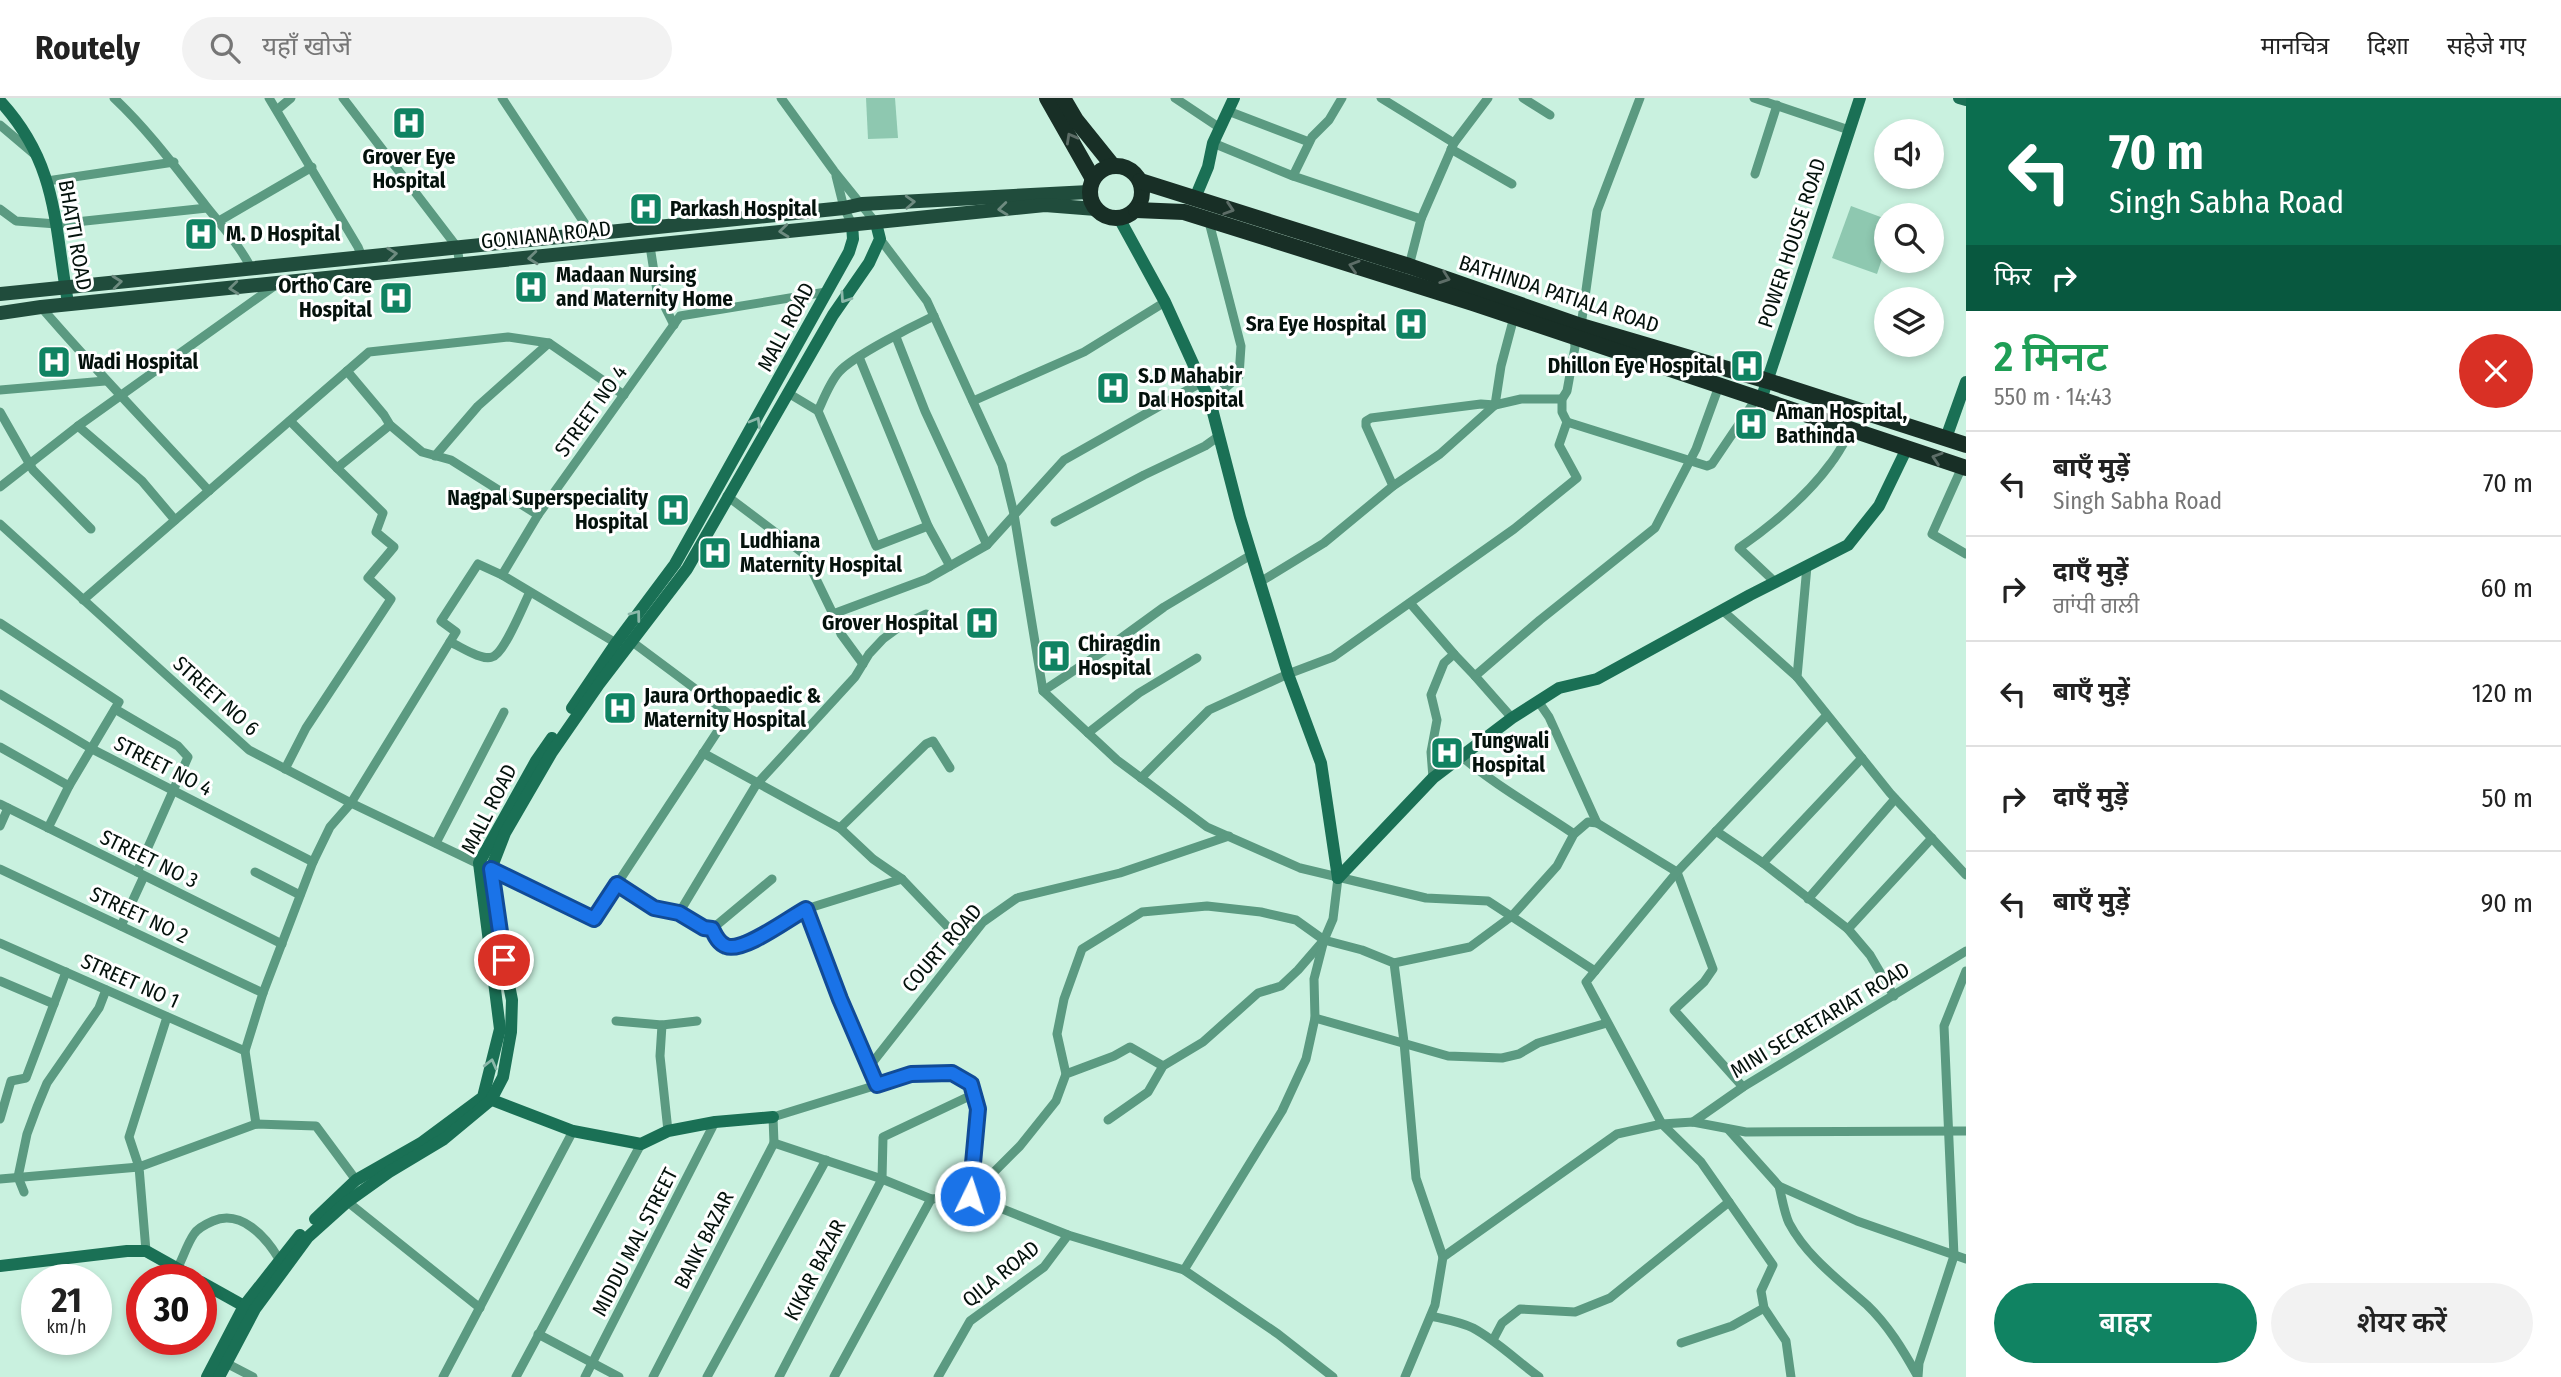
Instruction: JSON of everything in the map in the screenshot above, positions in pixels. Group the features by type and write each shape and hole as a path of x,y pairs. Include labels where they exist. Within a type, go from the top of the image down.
{"highway":[{"path":"1047,98 1091,186 1096,209 1102,215 1119,218 1136,210 1184,212 1514,317 1578,332 1719,386 1964,467"},
{"path":"1063,98 1076,120 1113,166"},
{"path":"1091,186 1105,168 1113,166 1129,169 1140,181 1142,197 1136,210"},
{"name":"BATHINDA PATIALA ROAD","path":"1140,181 1409,266 1578,332 1769,381 1966,444"}],"main road":[{"path":"1195,198 1208,167 1213,143 1234,98"},
{"name":"POWER HOUSE ROAD","path":"1759,399 1769,381 1860,98"},
{"path":"1959,98 1966,100"},
{"name":"BHATTI ROAD","path":"0,101 40,158 57,224 68,304"},
{"name":"GONIANA ROAD","path":"0,294 844,208 862,204 1091,186"},
{"name":"GONIANA ROAD","path":"0,313 1045,205 1096,209"},
{"path":"1119,218 1165,302 1210,401 1259,582 1288,674 1321,763 1338,877"},
{"path":"876,223 880,239"},
{"name":"MALL ROAD","path":"487,1099 500,1029 485,866 536,761 616,643 675,564 849,251 853,239 852,224"},
{"name":"MALL ROAD","path":"485,866 552,752 631,640 687,569 833,315 869,263 880,239"},
{"path":"1946,438 1966,382"},
{"path":"1338,877 1433,778 1538,701 1559,688 1597,679 1848,545 1879,506 1907,448"},
{"path":"487,1099 573,1131 641,1144 668,1131 715,1122 773,1117"},
{"path":"219,1377 255,1309 308,1237 344,1199 356,1180 421,1143 487,1099"},
{"path":"206,1377 244,1306 306,1228 344,1199 444,1139 487,1099"},
{"path":"0,1266 127,1251 146,1251 168,1264"},
{"path":"217,1291 244,1306"}],"street":[{"path":"114,98 174,162 251,268"},
{"path":"270,98 362,257"},
{"path":"278,109 291,98"},
{"path":"343,98 457,247 460,265"},
{"path":"502,98 591,233"},
{"path":"781,98 876,223"},
{"path":"1175,98 1220,128"},
{"path":"1293,176 1311,137 1329,120 1342,98"},
{"path":"1381,98 1512,184"},
{"path":"1409,266 1421,219 1453,146 1488,98"},
{"path":"1523,98 1550,116"},
{"path":"1141,778 1209,710 1333,657 1514,529 1577,478 1559,445 1567,422 1562,412 1562,399 1567,391 1578,332 1597,211 1640,98"},
{"path":"1756,98 1849,130"},
{"path":"1755,174 1777,105"},
{"path":"1228,111 1309,142"},
{"path":"0,125 40,158"},
{"path":"1213,143 1293,176 1421,219"},
{"path":"47,181 174,162"},
{"path":"219,221 312,167"},
{"path":"834,171 844,208 852,224"},
{"path":"0,209 16,221 57,224 207,208"},
{"path":"1209,222 1241,346 1239,376 1210,401"},
{"path":"880,239 927,301 1002,465 1014,514 1043,691 1141,778 1207,827 1300,868 1426,898 1488,901 1595,971"},
{"path":"650,246 657,291 674,325 680,316 826,292"},
{"path":"0,487 78,426 278,284"},
{"path":"973,401 1084,352 1165,302"},
{"path":"41,307 105,381 122,395 209,491"},
{"path":"818,411 839,371 896,337 901,331 934,316"},
{"path":"1259,582 1324,543 1393,486 1440,454 1495,405 1500,366 1514,317"},
{"name":"STREET NO 4","path":"502,575 538,515 674,325"},
{"path":"83,600 369,352 508,337 549,343 624,395"},
{"path":"896,337 925,411 987,545"},
{"path":"435,456 478,406 549,343"},
{"path":"859,357 928,526 950,566"},
{"path":"347,371 390,425 422,452 451,460 538,515"},
{"path":"0,390 105,381"},
{"path":"833,614 927,579 987,545 1064,460 1202,382"},
{"path":"1475,676 1655,528 1696,449 1719,386"},
{"path":"788,393 818,411 876,547 928,526"},
{"path":"1393,486 1366,421 1371,418 1481,404 1495,405 1521,399 1562,399"},
{"path":"1567,422 1707,466 1712,464 1759,399"},
{"path":"0,412 29,464 91,529"},
{"path":"285,769 306,728 391,599 368,578 394,547 376,532 383,513 290,421"},
{"path":"337,468 390,425"},
{"path":"78,426 142,481 176,520"},
{"path":"1775,582 1738,548 1762,532 1804,494 1831,463 1851,430"},
{"path":"1055,522 1205,446 1219,436"},
{"path":"1964,467 1933,534 1966,554"},
{"path":"727,496 804,554 841,634 863,664"},
{"name":"STREET NO 6","path":"0,524 249,750 351,803 594,919 617,884"},
{"path":"1043,691 1164,607 1251,555"},
{"path":"256,1124 245,1051 263,993 313,862 330,827 351,803 456,632 440,621 478,564 502,575 616,643"},
{"path":"1797,677 1807,566"},
{"path":"450,642 483,657 491,658 496,655 504,645 530,594"},
{"path":"1410,603 1512,718"},
{"path":"1721,611 1797,677 1895,799 1966,875"},
{"path":"679,913 758,783 855,677 883,639 926,614"},
{"path":"0,623 119,702 69,786 48,828"},
{"path":"631,640 729,714 617,884 654,908 679,913 704,928 712,929 772,879"},
{"path":"1433,778 1431,752 1437,720 1431,695 1444,663 1454,654"},
{"path":"1088,733 1139,693 1197,658"},
{"name":"STREET NO 4","path":"0,694 92,748 313,862"},
{"path":"1538,701 1549,717 1597,823"},
{"path":"115,709 187,753 188,758 121,926"},
{"path":"436,844 504,712"},
{"path":"1791,1377 1786,1341 1764,1308 1761,1291 1773,1265 1702,1162 1662,1124 1586,982 1677,872 1827,715"},
{"path":"840,828 926,744 933,741 950,768"},
{"path":"0,747 69,786"},
{"path":"703,753 840,828 873,859 902,879 964,944"},
{"path":"1461,756 1489,780 1574,834"},
{"path":"1763,863 1862,758"},
{"path":"1808,899 1895,799"},
{"path":"0,826 4,806"},
{"name":"STREET NO 3","path":"4,806 282,944"},
{"path":"970,1196 1020,1146 1056,1101 1066,1074 1057,1034 1064,999 1082,949 1142,912 1207,906 1296,919 1324,940 1362,950 1394,963 1470,947 1512,916 1557,866 1574,834 1588,822 1597,823 1677,872 1713,969 1704,982 1674,1010 1743,1087"},
{"path":"1716,831 1763,863 1848,929 1870,955 1894,996"},
{"name":"COURT ROAD","path":"869,1067 983,922 1017,898 1120,873 1229,836"},
{"path":"1848,929 1932,838"},
{"name":"STREET NO 2","path":"0,869 263,993"},
{"path":"255,872 300,895"},
{"path":"1184,1270 1282,1111 1306,1059 1315,1018 1314,979 1324,940 1333,919 1338,877"},
{"path":"712,929 720,942 733,948 748,944 806,909 902,879"},
{"path":"806,909 840,999 877,1085"},
{"path":"1108,1119 1149,1092 1163,1066 1203,1042 1258,993 1281,986 1324,940"},
{"name":"STREET NO 1","path":"0,943 245,1051"},
{"name":"MINI SECRETARIAT ROAD","path":"1693,1122 1743,1087 1966,951"},
{"path":"1394,963 1416,1178 1443,1257 1436,1305 1405,1377"},
{"path":"1918,1377 1919,1363 1954,1256 1944,1026 1966,971"},
{"path":"0,1119 3,1098 10,1081 26,1078 66,972"},
{"path":"0,981 54,1004"},
{"path":"24,1192 18,1177 27,1134 47,1083 99,1008 106,990"},
{"path":"146,1251 139,1167 129,1137 167,1017"},
{"path":"1315,1018 1448,1056 1502,1058 1519,1054 1538,1043 1607,1023"},
{"path":"616,1021 662,1025 697,1021"},
{"path":"662,1025 660,1056 668,1131"},
{"path":"1066,1074 1130,1047 1163,1066"},
{"path":"773,1117 911,1074 952,1073 971,1084 978,1109 970,1196"},
{"path":"882,1179 883,1137 974,1094"},
{"name":"BANK BAZAR","path":"653,1377 774,1143 773,1117"},
{"name":"MIDDU MAL STREET","path":"585,1377 715,1122"},
{"path":"1443,1257 1617,1134 1662,1124 1693,1122 1746,1132 1966,1131"},
{"path":"0,1179 139,1167 256,1124 316,1126 356,1180"},
{"path":"1728,1129 1779,1186 1857,1221 1966,1259"},
{"path":"443,1377 573,1131"},
{"path":"774,1143 882,1179 931,1199 970,1196 1068,1236 1184,1270 1278,1334 1333,1377"},
{"path":"516,1377 641,1144"},
{"path":"707,1377 826,1160"},
{"name":"KIKAR BAZAR","path":"779,1377 882,1179"},
{"path":"1779,1186 1788,1221 1806,1248 1868,1306 1899,1343 1918,1377"},
{"path":"344,1199 480,1308"},
{"path":"834,1377 931,1199"},
{"path":"1493,1340 1502,1323 1520,1310 1575,1312 1610,1298 1729,1202"},
{"path":"179,1264 195,1231 220,1218 237,1220 253,1228 268,1240 279,1259"},
{"name":"QILA ROAD","path":"938,1377 970,1321 1044,1267 1068,1236"},
{"path":"1681,1343 1732,1326 1764,1308"},
{"path":"1431,1316 1470,1326 1493,1340 1539,1377"},
{"path":"538,1334 619,1377"},
{"path":"226,1363 253,1377"}],"green space":[{"path":"866,98 895,98 898,138 868,139"},
{"path":"1851,206 1874,215 1874,273 1832,258"}],"place":[{"name":"Grover Eye Hospital","path":"409,123"},
{"name":"Parkash Hospital","path":"646,209"},
{"name":"M. D Hospital","path":"201,234"},
{"name":"Madaan Nursing and Maternity Home","path":"531,287"},
{"name":"Ortho Care Hospital","path":"396,298"},
{"name":"Sra Eye Hospital","path":"1411,324"},
{"name":"Wadi Hospital","path":"54,362"},
{"name":"Dhillon Eye Hospital","path":"1747,366"},
{"name":"S.D Mahabir Dal Hospital","path":"1113,388"},
{"name":"Aman Hospital, Bathinda","path":"1751,424"},
{"name":"Nagpal Superspeciality Hospital","path":"673,510"},
{"name":"Ludhiana Maternity Hospital","path":"715,553"},
{"name":"Grover Hospital","path":"982,623"},
{"name":"Chiragdin Hospital","path":"1054,656"},
{"name":"Jaura Orthopaedic & Maternity Hospital","path":"620,708"},
{"name":"Tungwali Hospital","path":"1447,753"}],"route":[{"path":"504,960 491,869 594,919 617,884 654,908 679,913 704,928 712,929 720,942 733,948 748,944 806,909 840,999 877,1085 911,1074 952,1073 971,1084 978,1109 970,1196"}]}
